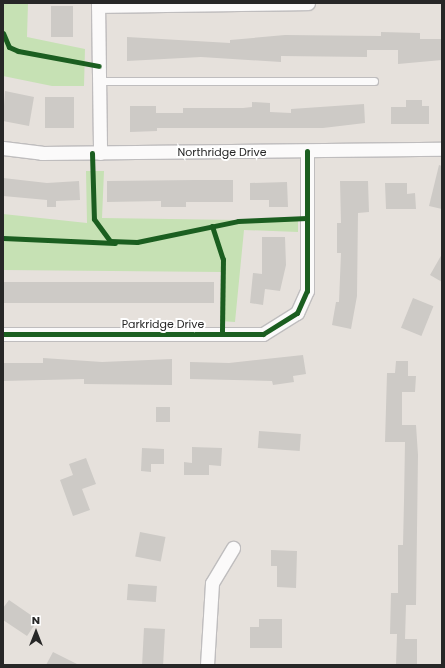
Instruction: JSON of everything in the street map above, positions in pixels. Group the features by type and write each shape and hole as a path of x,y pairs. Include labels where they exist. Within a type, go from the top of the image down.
{"street":[{"path":"100,153 98,5 308,3"},
{"name":"Northridge Drive","path":"3,148 42,153 442,150"},
{"name":"Parkridge Drive","path":"3,334 263,334 297,313 307,291 307,151"},
{"path":"207,665 212,583 233,548"}],"lane":[{"path":"99,81 374,81"}],"green space":[{"path":"3,3 28,3 27,37 85,49 84,86 52,86 3,76"},
{"path":"86,171 104,171 102,218 298,221 298,232 244,230 235,322 220,321 221,272 3,270 3,214 87,223"}],"building":[{"path":"51,6 73,6 73,37 51,37"},
{"path":"381,32 420,33 420,39 442,39 442,60 398,64 398,50 367,50 367,57 281,56 281,62 201,57 127,61 127,37 230,43 230,40 285,35 381,36"},
{"path":"5,91 34,97 29,126 3,121"},
{"path":"45,97 74,97 74,128 45,128"},
{"path":"406,100 422,100 422,106 429,106 429,124 391,124 391,107 406,107"},
{"path":"252,102 270,103 270,112 291,113 291,109 364,104 365,123 323,128 157,128 157,131 130,132 130,106 156,106 156,113 183,113 183,108 252,107"},
{"path":"439,165 442,166 442,209 429,206"},
{"path":"3,178 47,183 79,181 80,200 56,201 56,207 47,207 47,200 3,196"},
{"path":"233,180 233,202 186,202 186,207 161,207 161,201 107,202 107,181"},
{"path":"340,181 368,181 369,212 358,213 357,296 351,329 332,325 336,302 339,302 341,253 337,253 337,223 341,223"},
{"path":"287,182 288,207 269,207 269,200 250,200 250,183"},
{"path":"385,183 407,183 407,194 415,193 416,209 386,209"},
{"path":"262,237 285,237 286,265 280,291 265,289 263,305 250,303 253,273 262,274"},
{"path":"442,254 442,282 430,275"},
{"path":"3,282 214,282 214,303 3,303"},
{"path":"413,298 433,306 421,336 401,328"},
{"path":"303,355 306,374 293,376 294,382 273,385 272,381 190,379 190,362 229,363"},
{"path":"43,358 102,362 172,359 172,385 84,384 84,379 3,381 3,363 43,363"},
{"path":"396,361 408,361 408,376 416,376 415,392 402,392 402,425 416,425 418,455 416,605 406,605 405,639 417,639 417,665 396,665 397,634 390,634 391,593 398,593 398,545 403,545 404,501 405,442 385,442 387,373 395,373"},
{"path":"156,407 170,407 170,422 156,422"},
{"path":"259,431 301,434 300,451 258,448"},
{"path":"192,447 222,448 221,466 209,465 209,475 184,475 184,462 192,463"},
{"path":"142,448 164,449 164,464 151,464 151,472 141,471"},
{"path":"86,458 96,484 82,489 90,510 73,516 60,480 73,475 69,464"},
{"path":"140,532 166,537 161,562 135,557"},
{"path":"271,550 297,551 296,588 277,587 277,566 271,566"},
{"path":"128,584 157,586 156,602 127,600"},
{"path":"9,600 38,620 27,636 3,620 3,608"},
{"path":"259,619 282,619 282,648 250,648 250,627 259,627"},
{"path":"144,628 165,629 163,665 142,665"},
{"path":"53,652 79,665 46,665"}],"cycle path":[{"path":"3,33 9,47 18,51 99,66"},
{"path":"3,334 263,334 297,313 307,291 307,151"},
{"path":"92,153 94,219 110,241 137,242 238,221 307,218"},
{"path":"212,226 223,259 222,334"},
{"path":"3,238 115,243"}]}
